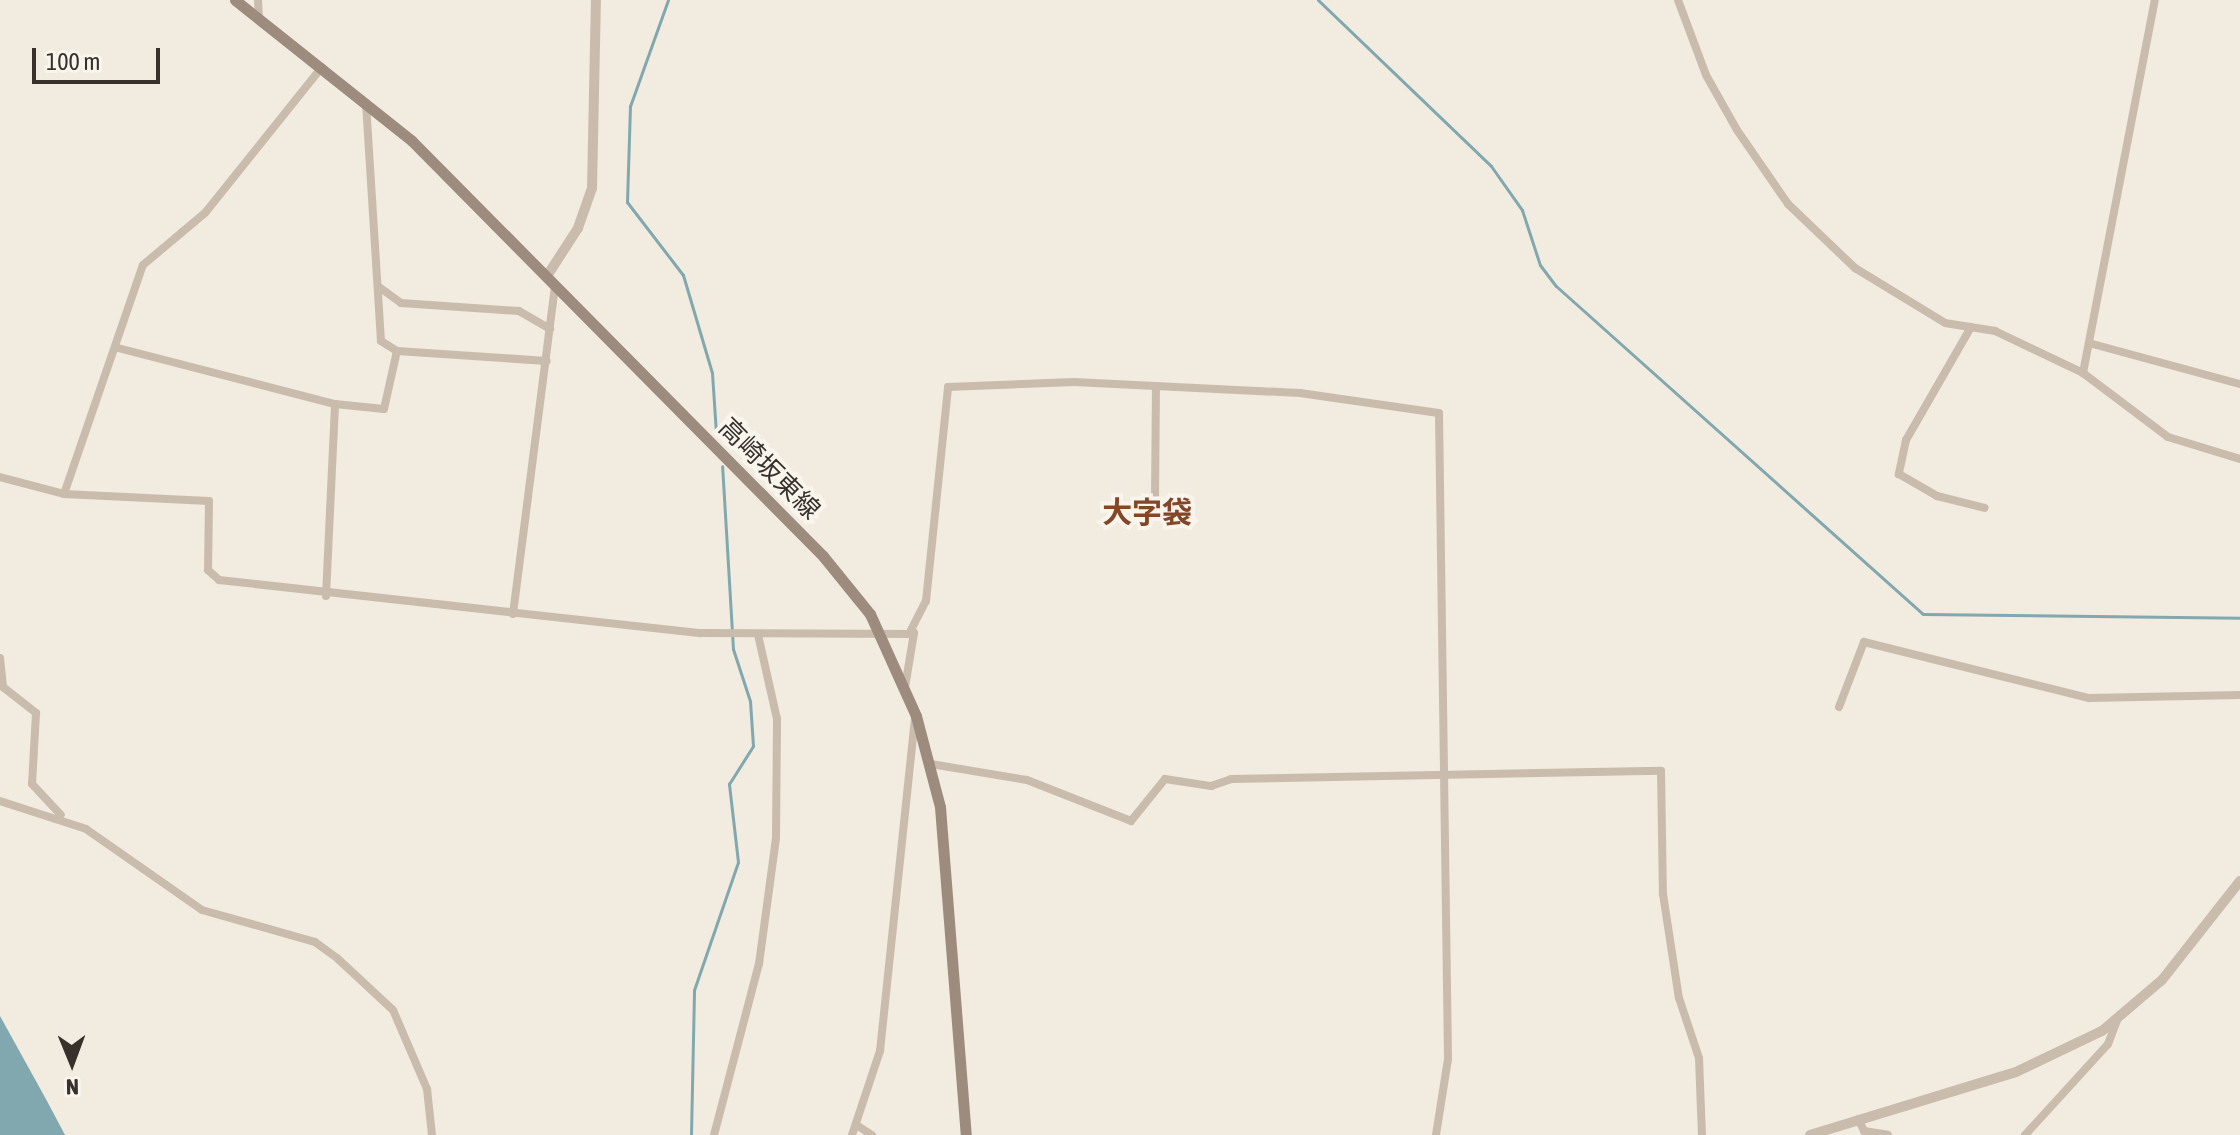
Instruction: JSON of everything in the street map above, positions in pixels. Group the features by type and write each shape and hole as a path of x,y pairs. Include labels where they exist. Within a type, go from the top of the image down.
{"main road":[{"name":"高崎坂東線","path":"235,0 366,103 551,280 841,575 883,635 916,716 931,764 948,853 966,1135"}],"street":[{"path":"258,0 259,19"},
{"path":"513,614 547,361 551,280 578,228 592,188 596,0"},
{"path":"1678,0 1706,75 1788,204 1855,268 1945,323 1971,327 2083,373 2168,437 2240,459"},
{"path":"2083,373 2155,0"},
{"path":"64,494 118,348 143,265 216,201 322,67"},
{"path":"366,103 380,336 397,351 547,361"},
{"path":"378,286 401,303 519,311 550,329"},
{"path":"1971,327 1906,440 1899,474 1937,496 1985,508"},
{"path":"2089,343 2240,384"},
{"path":"118,348 335,404 387,407 397,351"},
{"path":"1155,498 1156,387"},
{"path":"905,687 914,633 926,601 945,388 1156,387 1300,393 1439,413 1448,1059 1436,1135"},
{"path":"326,596 335,404"},
{"path":"0,477 64,494 209,501 209,575 326,596 758,635 914,633"},
{"path":"714,1135 759,964 776,838 777,719 758,635"},
{"path":"1839,707 1864,642 2089,698 2240,695"},
{"path":"0,658 3,687 36,713 32,784 61,815 202,910 315,942 371,984 414,1053 432,1135"},
{"path":"852,1135 858,1126 880,1051 893,965 916,716"},
{"path":"931,764 1027,780 1131,821 1165,779 1211,786 1231,779 1661,771 1663,894 1679,998 1699,1058 1702,1135"},
{"path":"0,801 61,815"},
{"path":"1810,1135 2016,1072 2117,1021 2162,980 2240,881"},
{"path":"2025,1135 2108,1044 2117,1021"},
{"path":"1858,1119 1864,1131 1888,1135"},
{"path":"858,1126 872,1135"}],"water":[{"path":"0,1016 47,1101 65,1135 0,1135"}],"waterway":[{"path":"668,0 630,106 627,202 683,275 712,373 716,433"},
{"path":"1318,0 1491,166 1522,210 1540,265 1556,286 1923,614 2240,618"},
{"path":"691,1135 694,990 738,862 729,784 753,746 750,701 733,649 722,466"}],"district":[{"name":"大字袋","path":"1147,512"}]}
